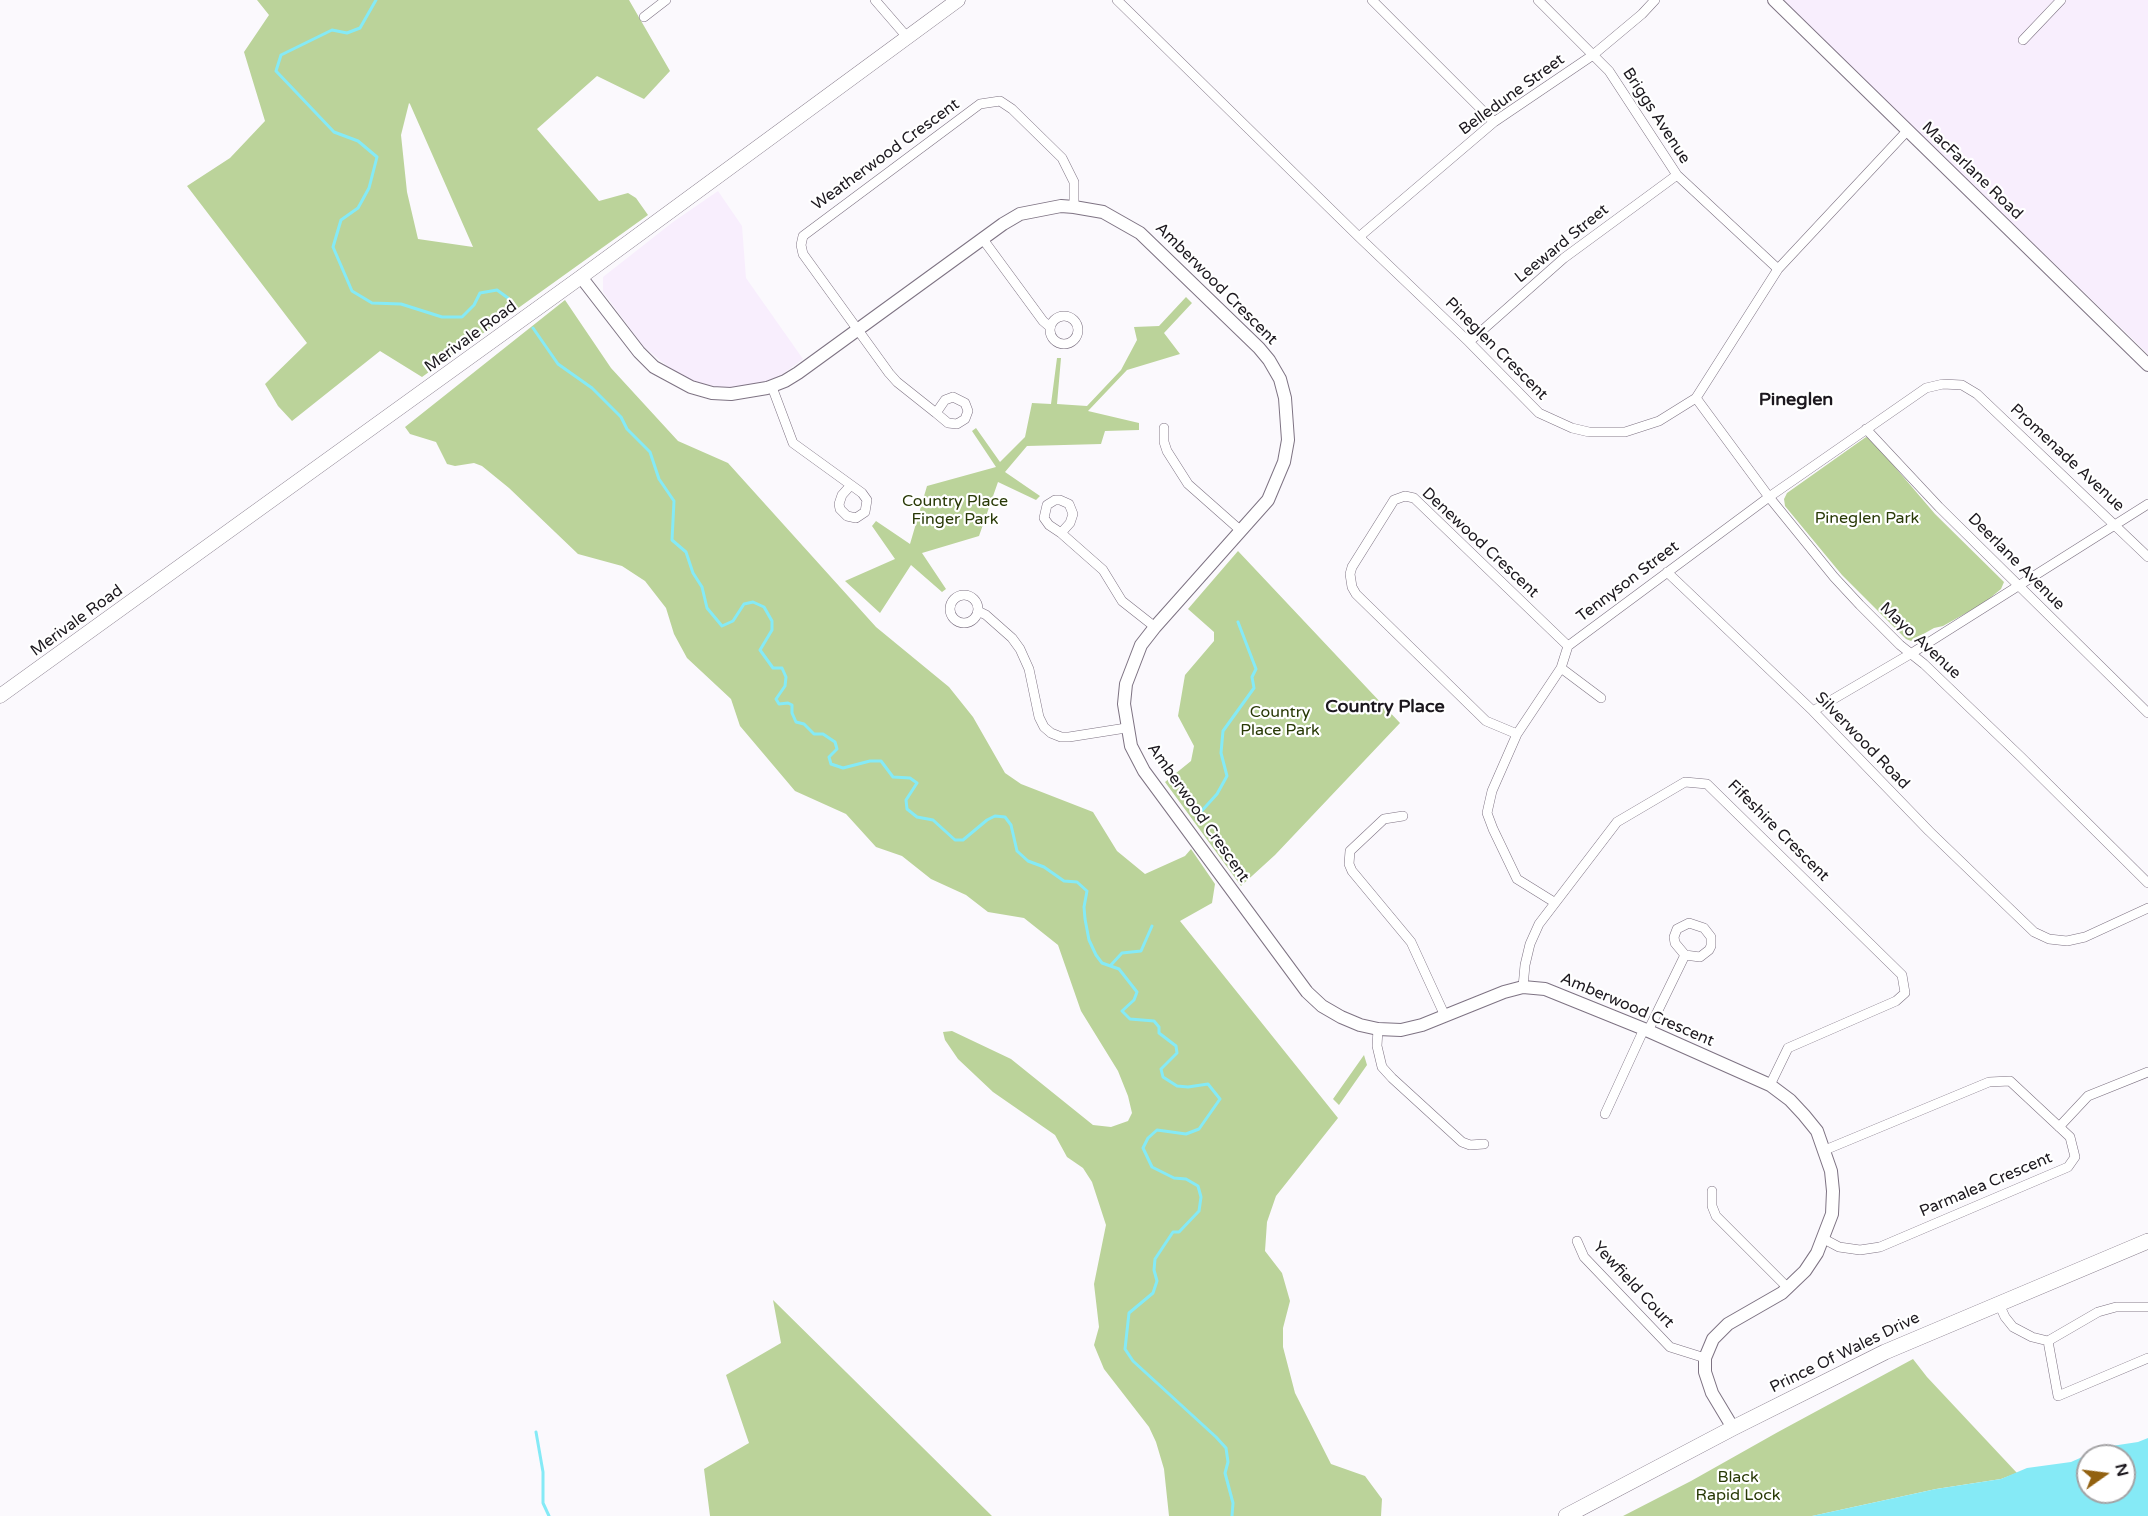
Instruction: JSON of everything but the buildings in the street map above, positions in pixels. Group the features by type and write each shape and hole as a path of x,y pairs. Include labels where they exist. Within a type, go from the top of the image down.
{"main road":[{"name":"Merivale Road","path":"0,696 581,277 958,0"},
{"name":"Prince Of Wales Drive","path":"1566,1516 1732,1428 1895,1347 2148,1241"}],"street":[{"path":"644,17 666,0"},
{"path":"875,0 907,37"},
{"name":"Pineglen Crescent","path":"1117,0 1539,412 1572,428 1589,432 1626,432 1659,421 1696,398 1778,269 1907,131"},
{"path":"1372,0 1494,122"},
{"name":"Briggs Avenue","path":"1538,0 1609,71 1677,175 1778,269"},
{"name":"Belledune Street","path":"1359,237 1494,122 1593,55 1642,14 1655,0"},
{"name":"MacFarlane Road","path":"1774,0 2148,365"},
{"path":"2023,40 2061,0"},
{"name":"Weatherwood Crescent","path":"858,330 803,254 801,245 803,236 980,104 1000,101 1012,109 1062,158 1074,182 1074,207"},
{"name":"Leeward Street","path":"1469,342 1564,258 1677,175"},
{"name":"Amberwood Crescent","path":"581,277 641,355 654,367 691,387 712,393 731,394 772,387 798,373 982,238 1020,214 1061,206 1074,207 1103,212 1140,233 1259,348 1280,379 1288,419 1288,440 1284,462 1268,500 1141,645 1126,684 1124,704 1126,728 1131,746 1144,771 1307,992 1322,1006 1341,1017 1378,1029 1401,1030 1422,1025 1503,992 1523,987 1545,989 1646,1030 1770,1085 1790,1100 1817,1131 1831,1171 1832,1214 1824,1239 1804,1271 1788,1288 1728,1324 1713,1339 1705,1358"},
{"path":"982,238 1043,321 1050,327"},
{"path":"858,330 897,382 936,413"},
{"name":"Tennyson Street","path":"1568,646 1769,497 1926,388 1943,384 1961,385"},
{"name":"Promenade Avenue","path":"1961,385 1977,394 2148,557"},
{"path":"772,387 793,443 851,485"},
{"name":"Mayo Avenue","path":"1696,398 1769,497 1847,591 1900,645 1912,653 2021,757 2148,884"},
{"path":"1164,428 1164,442 1167,451 1188,484 1240,530"},
{"name":"Deerlane Avenue","path":"1866,429 1939,507 2148,713"},
{"name":"Denewood Crescent","path":"1517,735 1486,721 1356,594 1352,587 1350,574 1352,567 1394,500 1405,496 1414,498 1568,646"},
{"path":"1813,711 1912,653 2148,504"},
{"path":"1061,533 1102,570 1122,601 1155,627"},
{"name":"Silverwood Road","path":"1667,572 1813,711 1929,831 2034,932 2049,939 2067,941 2085,936 2148,908"},
{"path":"978,611 986,615 1012,638 1020,650 1029,669 1039,717 1044,727 1051,733 1069,737 1126,728"},
{"path":"1554,902 1517,879 1492,829 1487,813 1491,791 1517,735 1561,668 1568,646"},
{"path":"1561,668 1601,698"},
{"name":"Fifeshire Crescent","path":"1523,987 1530,944 1539,924 1617,822 1685,782 1707,784 1902,975 1905,993 1896,1001 1788,1048 1770,1085"},
{"path":"1403,816 1383,819 1350,851 1349,864 1352,871 1411,942 1445,1016"},
{"path":"1605,1114 1685,955"},
{"path":"1378,1029 1377,1046 1382,1067 1392,1078 1462,1142 1470,1145 1484,1144"},
{"path":"2059,1127 2088,1096 2148,1072"},
{"name":"Parmalea Crescent","path":"1824,1239 1839,1247 1860,1250 1880,1247 2068,1167 2075,1157 2070,1137 2010,1081 1989,1082 1825,1150"},
{"path":"1712,1191 1712,1206 1716,1216 1788,1288"},
{"name":"Yewfield Court","path":"1577,1241 1584,1257 1670,1347 1705,1358"},
{"path":"2000,1304 2013,1328 2026,1335 2048,1341 2098,1312 2116,1307 2148,1307"},
{"path":"2048,1341 2058,1396 2148,1358"},
{"path":"1705,1358 1705,1372 1712,1393 1732,1428"}],"shaded area":[{"path":"1784,0 2148,0 2148,354 1902,117"},
{"path":"718,191 742,226 746,278 803,359 780,376 756,385 729,389 694,382 667,366 644,347 603,292 603,277 673,222"}],"green space":[{"path":"257,0 629,0 670,71 644,99 597,76 537,129 599,201 628,193 636,198 648,215 422,377 380,351 292,421 278,406 265,384 307,343 187,186 230,158 265,121 244,52 269,15","holes":["410,104 473,247 418,239 407,192 401,135"]},
{"name":"Country Place Finger Park","path":"1186,297 1192,303 1164,333 1180,354 1127,370 1088,411 1139,423 1139,430 1105,431 1101,444 1027,446 1005,472 1040,496 1036,500 998,482 979,536 922,553 946,589 942,592 911,565 880,613 845,581 895,559 872,526 876,521 910,544 927,486 996,467 972,431 976,428 1000,462 1025,437 1032,403 1051,404 1057,358 1061,358 1057,404 1087,406 1121,370 1137,340 1134,327 1159,326"},
{"path":"565,300 611,368 678,441 728,463 876,627 949,687 973,717 1005,773 1021,784 1093,812 1117,851 1145,874 1185,856 1191,849 1215,884 1212,903 1180,921 1338,1118 1276,1196 1267,1222 1265,1251 1282,1273 1290,1301 1283,1328 1283,1347 1295,1393 1331,1464 1365,1476 1382,1499 1381,1516 1169,1516 1164,1469 1156,1442 1149,1427 1104,1369 1094,1345 1099,1327 1094,1284 1106,1225 1092,1182 1083,1168 1067,1157 1055,1135 993,1092 958,1059 945,1040 943,1032 952,1031 1011,1059 1093,1125 1111,1127 1128,1121 1132,1113 1128,1096 1118,1071 1081,1011 1058,945 1024,918 988,912 966,895 931,879 902,856 876,847 846,814 795,791 740,726 731,699 687,658 674,634 666,608 645,581 622,566 578,554 509,488 482,466 474,463 455,466 447,464 436,442 410,434 405,427"},
{"name":"Pineglen Park","path":"1866,437 1871,439 1935,514 2004,582 2001,589 1984,603 1911,641 1906,639 1842,575 1785,506 1784,499 1787,493"},
{"name":"Country Place Park","path":"1238,551 1400,723 1275,855 1241,886 1165,782 1191,761 1194,746 1178,716 1185,675 1214,641 1214,632 1188,609"},
{"path":"1364,1055 1367,1065 1339,1105 1333,1099"},
{"path":"773,1300 992,1516 710,1516 704,1469 749,1443 726,1375 781,1343"},
{"name":"Black Rapid Lock","path":"1913,1359 2017,1473 2001,1479 1936,1489 1812,1516 1623,1516 1691,1481"}],"water":[{"path":"2148,1438 2148,1516 1812,1516 1936,1489 2001,1479 2027,1468 2076,1460 2076,1504 2136,1504 2136,1444 2125,1444"}],"waterway":[{"path":"376,0 360,28 347,33 332,30 281,55 276,71 334,132 358,141 377,157 369,188 358,208 341,220 333,247 352,291 372,303 401,304 442,317 462,317 474,305 480,293 497,290 508,298"},
{"path":"533,328 558,364 592,388 621,417 627,429 650,452 659,479 674,501 672,540 686,552 693,573 702,587 707,608 722,626 733,621 744,604 753,602 764,607 772,621 772,630 760,650 773,668 782,668 786,677 785,686 776,699 779,704 792,705 792,713 796,722 804,724 814,734 823,734 835,742 837,749 829,757 831,764 843,768 870,761 881,761 893,777 910,778 917,783 906,800 907,809 917,817 933,820 955,840 963,840 995,816 1005,817 1011,825 1017,851 1028,861 1044,867 1064,881 1077,882 1087,891 1084,907 1085,919 1089,940 1096,955 1102,963 1119,969 1137,992 1134,1000 1122,1011 1130,1019 1154,1021 1159,1027 1159,1033 1176,1046 1177,1053 1161,1069 1163,1077 1177,1086 1208,1084 1220,1099 1199,1129 1186,1134 1157,1130 1148,1138 1143,1148 1152,1167 1174,1178 1186,1179 1198,1186 1201,1197 1199,1211 1179,1232 1173,1232 1155,1259 1154,1270 1157,1281 1153,1293 1129,1313 1125,1349 1133,1361 1226,1448 1228,1462 1225,1473 1233,1503 1232,1516"},
{"path":"1198,815 1217,794 1227,776 1221,753 1223,731 1254,688 1252,677 1256,669 1238,622"},
{"path":"1110,966 1122,953 1141,951 1152,926"},
{"path":"536,1432 543,1472 543,1503 549,1516"}],"district":[{"name":"Pineglen","path":"1796,400"},
{"name":"Country Place","path":"1385,707"}]}
